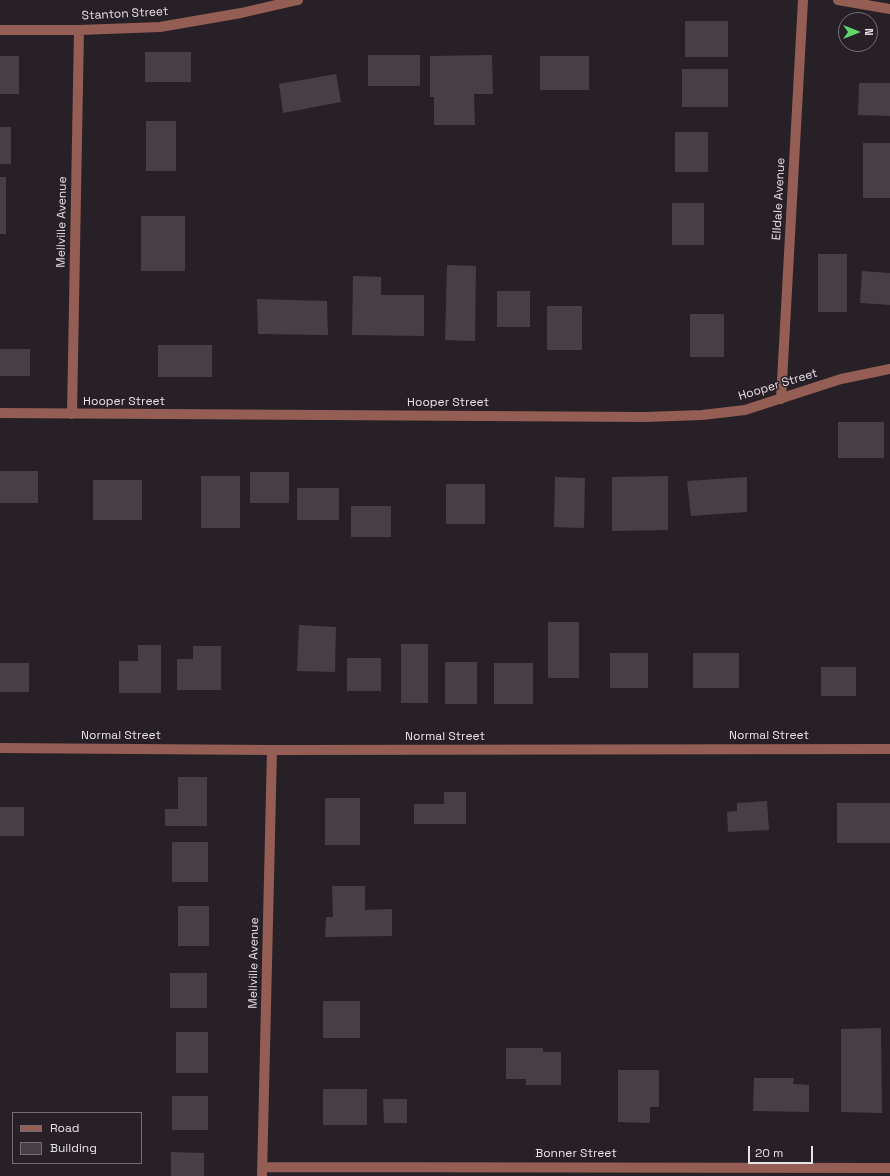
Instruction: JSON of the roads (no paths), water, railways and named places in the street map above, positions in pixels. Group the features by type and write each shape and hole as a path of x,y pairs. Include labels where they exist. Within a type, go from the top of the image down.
{"street":[{"name":"Stanton Street","path":"0,30 79,30 160,27 241,13 298,0"},
{"name":"Elldale Avenue","path":"781,398 803,0"},
{"path":"838,0 890,9"},
{"name":"Mellville Avenue","path":"72,414 79,30"},
{"name":"Hooper Street","path":"0,413 645,417 702,415 745,410 841,379 890,368"},
{"name":"Normal Street","path":"0,748 272,750 890,749"},
{"name":"Mellville Avenue","path":"262,1172 272,750"},
{"name":"Bonner Street","path":"262,1172 890,1168"}]}
